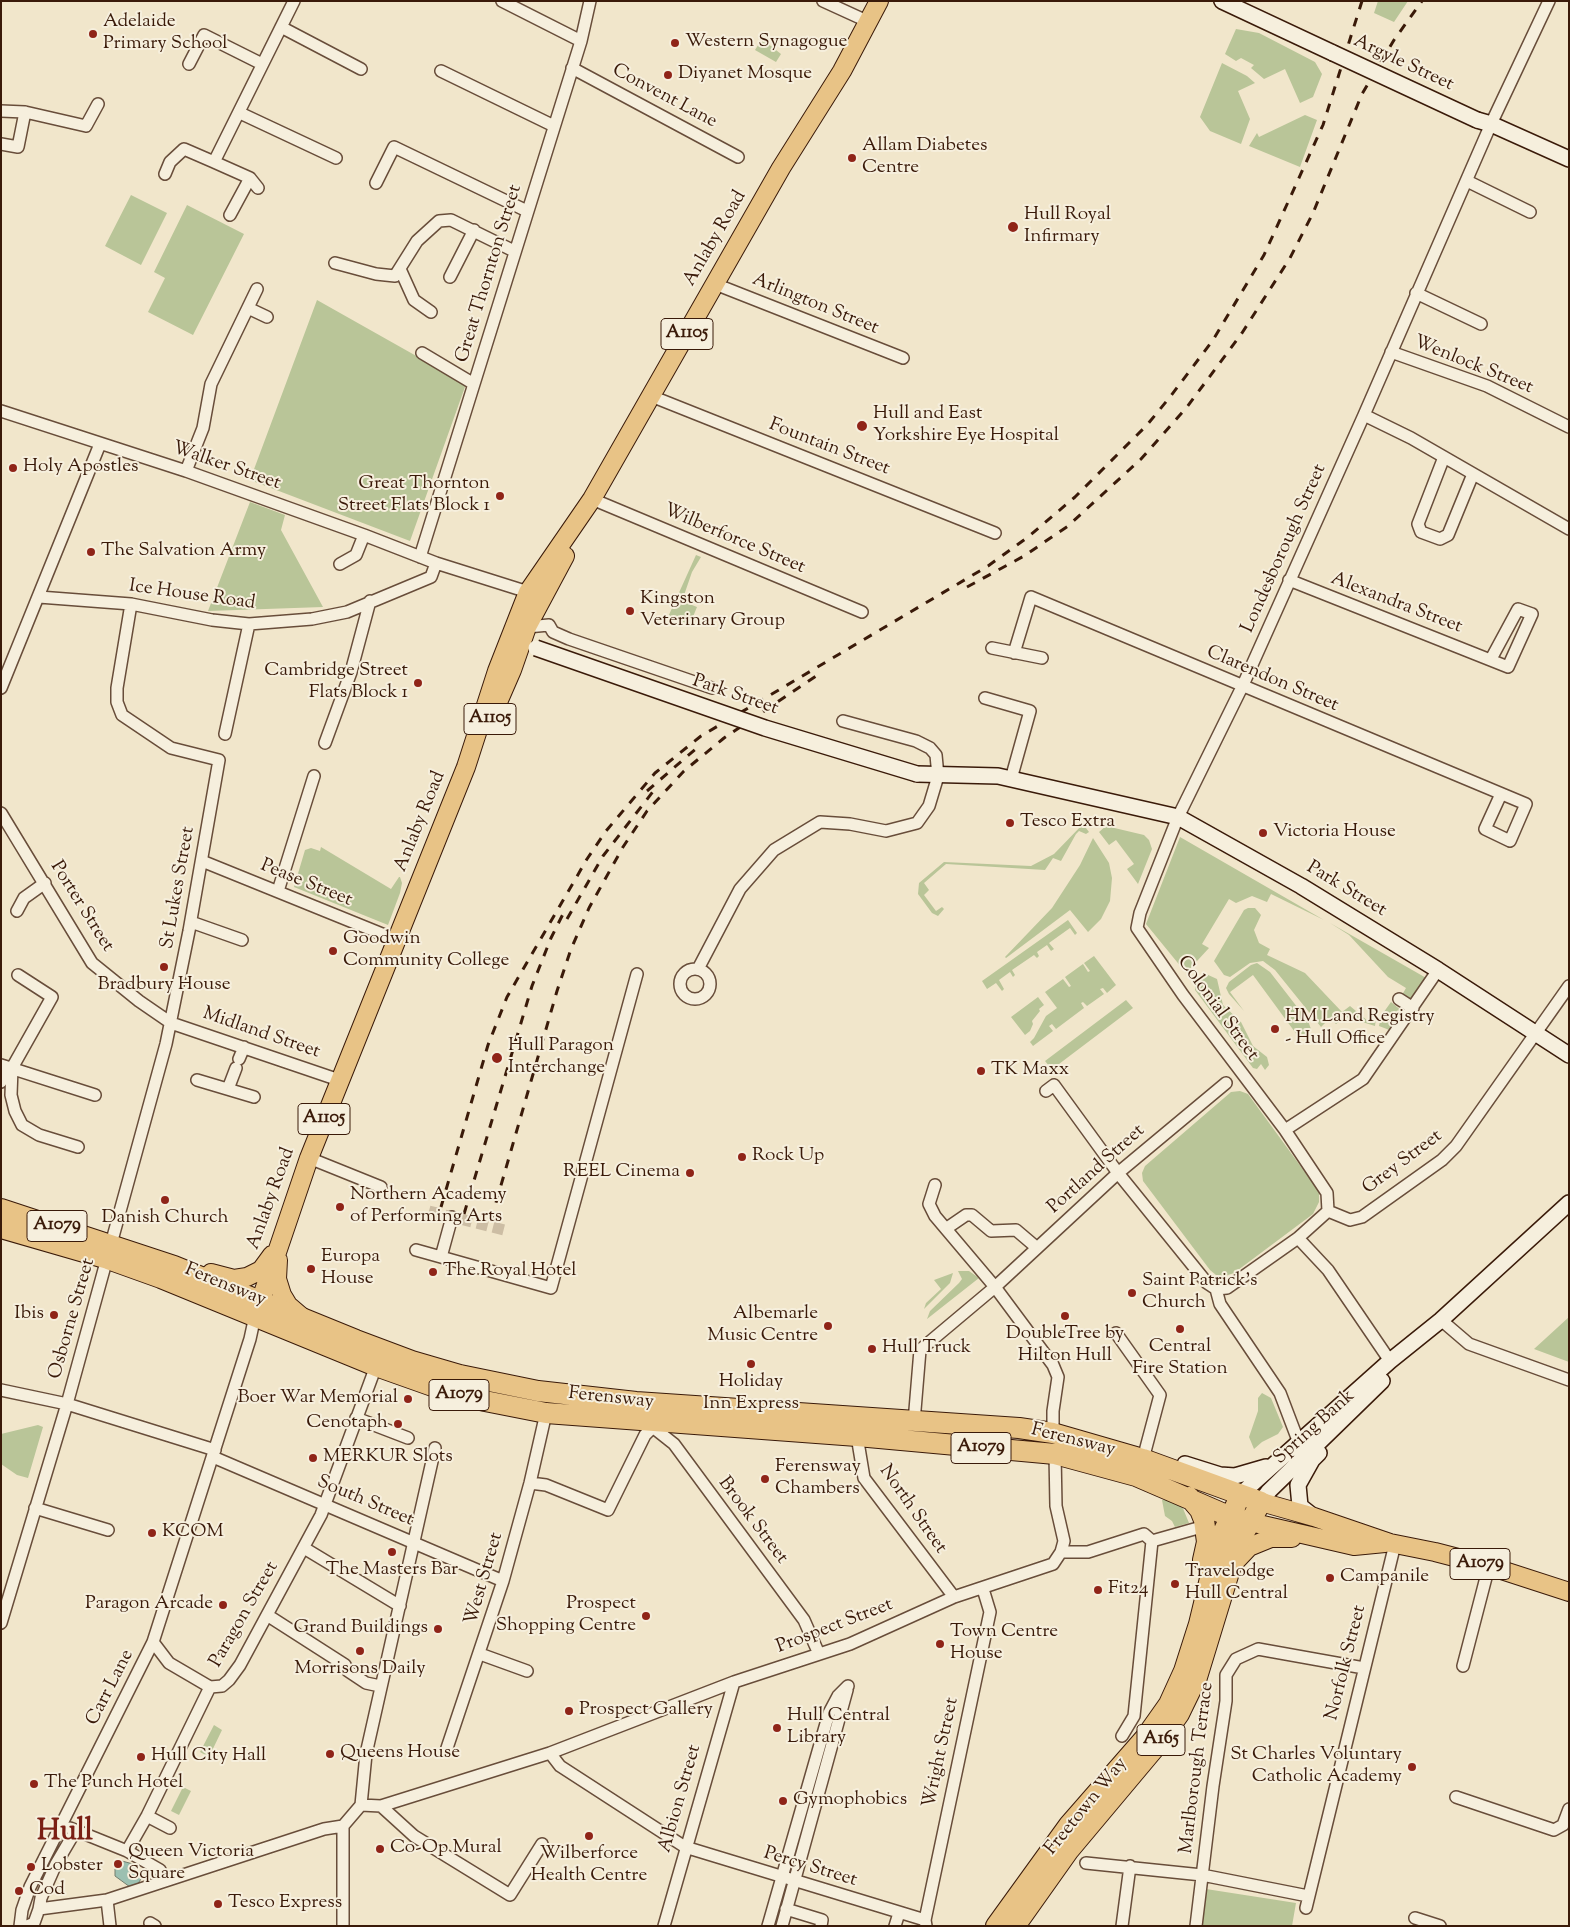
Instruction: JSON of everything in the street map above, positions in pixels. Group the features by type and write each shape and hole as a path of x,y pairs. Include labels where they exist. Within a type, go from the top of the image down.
{"highway":[{"name":"Ferensway","path":"1,1209 110,1251 161,1278 258,1308 303,1318 438,1370 538,1391 636,1402 1019,1428 1053,1433 1148,1461 1261,1502"},
{"name":"Ferensway","path":"1,1228 174,1266 376,1366 455,1394 546,1413 648,1424 858,1436 1054,1454 1136,1476 1231,1516 1250,1522"},
{"name":"Spring Bank","path":"1231,1516 1242,1494"},
{"path":"1157,1720 1161,1701 1177,1662 1207,1542 1200,1510 1189,1497"},
{"name":"Spring Bank","path":"1250,1522 1261,1502"},
{"name":"Freetown Way","path":"996,1926 1069,1825 1145,1738 1169,1704 1184,1671 1198,1624 1218,1541 1231,1516"},
{"name":"Freetown Way","path":"1015,1926 1069,1850 1152,1752 1179,1714 1197,1677 1237,1546 1250,1522"}],"main road":[{"name":"Anlaby Road","path":"524,640 528,592 592,500 715,284 869,22 879,1"},
{"name":"Anlaby Road","path":"258,1308 276,1250 309,1158 466,767 493,682 524,640 588,516 592,500"},
{"path":"283,1230 277,1279 288,1305 303,1318"},
{"path":"174,1266 202,1270 226,1278 240,1278 260,1270 276,1250"},
{"path":"1261,1502 1314,1517 1392,1543"},
{"path":"1250,1522 1354,1546 1392,1543"},
{"path":"1231,1566 1249,1546 1270,1538 1320,1538"},
{"name":"A1079","path":"1392,1543 1489,1566 1569,1592"}],"street":[{"path":"214,162 294,1"},
{"path":"502,1 581,41"},
{"name":"Great Thornton Street","path":"420,556 581,41 590,1"},
{"path":"822,1 869,22"},
{"name":"Argyle Street","path":"1222,1 1484,122 1569,159"},
{"name":"Londesborough Street","path":"1178,817 1243,685 1364,416 1416,293 1467,181 1484,122 1549,1"},
{"path":"281,27 361,69"},
{"path":"189,64 204,35 262,64"},
{"name":"Convent Lane","path":"572,68 738,157"},
{"path":"441,71 554,126"},
{"path":"1,111 25,112 86,126 98,104"},
{"path":"1,144 18,147 25,112"},
{"path":"240,113 336,158"},
{"path":"376,183 394,146 527,211"},
{"path":"165,174 170,162 184,149 250,178 258,188"},
{"path":"230,215 250,178"},
{"path":"1467,181 1530,212"},
{"path":"335,263 376,274 395,276 417,241 439,221 451,220 514,251"},
{"path":"450,277 474,230"},
{"path":"400,269 414,300 431,312"},
{"name":"Arlington Street","path":"715,284 903,358"},
{"path":"186,471 203,428 211,384 256,289"},
{"path":"1416,293 1481,324"},
{"path":"248,308 267,317"},
{"path":"422,352 474,384"},
{"name":"Wenlock Street","path":"1391,352 1487,386 1569,427"},
{"name":"Fountain Street","path":"651,396 995,533"},
{"name":"Walker Street","path":"1,411 186,471 436,563"},
{"path":"1364,416 1411,438 1569,529"},
{"path":"1,688 100,444"},
{"path":"1444,457 1418,524 1421,532 1440,539 1448,535 1473,474"},
{"name":"Wilberforce Street","path":"592,500 862,612"},
{"path":"340,564 356,555 364,535"},
{"path":"436,563 528,592"},
{"name":"Ice House Road","path":"39,597 131,604 212,620 249,624 334,616 431,577 436,563"},
{"name":"Alexandra Street","path":"1289,580 1508,667 1532,614 1518,609 1490,659"},
{"name":"Clarendon Street","path":"1014,653 1031,597 1501,794"},
{"path":"325,743 351,672 370,601"},
{"name":"St Lukes Street","path":"131,604 117,688 117,702 122,715 171,748 219,760 202,862 171,1023"},
{"path":"225,734 249,624"},
{"name":"Park Street","path":"524,640 549,626 553,632 569,640 712,688"},
{"name":"Park Street","path":"524,640 765,728 917,774 998,776 1178,817 1301,886 1438,970 1569,1055"},
{"path":"992,648 1042,658"},
{"path":"985,698 1030,711 1011,779"},
{"path":"698,969 740,889 774,850 820,822 850,824 886,831 917,823 929,806 938,776 936,755 930,748 916,741 843,721"},
{"path":"278,891 314,776"},
{"name":"Porter Street","path":"1,813 92,963 138,1000 171,1023"},
{"name":"Colonial Street","path":"1178,817 1140,913 1137,928 1183,995 1285,1130 1327,1193 1328,1211"},
{"name":"Pease Street","path":"202,862 397,940"},
{"path":"17,911 24,898 45,884"},
{"path":"191,922 242,940"},
{"path":"1285,1130 1363,1079 1438,970"},
{"path":"416,1250 551,1288 637,974"},
{"path":"1,1082 7,1067 52,997 18,975"},
{"name":"Grey Street","path":"1328,1211 1350,1220 1362,1217 1442,1160 1456,1146 1569,986"},
{"path":"1399,999 1413,1008"},
{"name":"Midland Street","path":"171,1023 244,1046 339,1080"},
{"name":"Osborne Street","path":"1,1623 67,1404 171,1023"},
{"path":"228,1089 244,1046"},
{"path":"7,1067 95,1094"},
{"path":"7,1067 15,1111 22,1125 39,1135 78,1147"},
{"path":"197,1080 254,1097"},
{"name":"Portland Street","path":"914,1422 920,1350 996,1287 1036,1247 1118,1173 1226,1083"},
{"path":"1046,1091 1054,1085 1118,1173 1207,1283 1216,1289 1227,1288 1298,1238 1328,1211"},
{"path":"309,1158 381,1187"},
{"path":"935,1185 929,1204 935,1216 996,1287 1056,1371 1058,1377 1053,1411 1053,1433"},
{"name":"Spring Bank","path":"1242,1494 1441,1320 1569,1202"},
{"path":"947,1228 966,1214 972,1215 992,1231 1016,1230 1036,1247"},
{"path":"441,1257 452,1217"},
{"path":"1298,1238 1328,1270 1393,1362 1380,1391 1312,1460 1298,1485 1300,1506 1314,1517"},
{"path":"1216,1289 1220,1304 1280,1393 1299,1443"},
{"name":"Anlaby Road","path":"214,1454 258,1308"},
{"path":"1441,1320 1469,1344 1569,1380"},
{"path":"1116,1333 1160,1395 1148,1461 1180,1463 1220,1475 1235,1476 1250,1473 1276,1463"},
{"name":"Spring Bank","path":"1261,1502 1269,1491 1380,1383 1393,1362"},
{"name":"Paragon Street","path":"128,1851 210,1687 222,1686 229,1680 304,1548 324,1504 376,1366"},
{"name":"South Street","path":"1,1390 67,1404 214,1454 324,1504 503,1581"},
{"name":"West Street","path":"446,1751 503,1581 530,1484 546,1413"},
{"path":"357,1416 408,1438"},
{"path":"530,1484 546,1486 608,1510 645,1435 648,1424"},
{"name":"Brook Street","path":"648,1424 674,1444 804,1620 819,1654"},
{"name":"North Street","path":"858,1436 864,1478 954,1597"},
{"path":"38,1909 107,1900 324,1829 343,1826 361,1806 366,1754 380,1686 435,1448"},
{"name":"Carr Lane","path":"20,1926 22,1910 30,1887 153,1642 214,1454"},
{"path":"1054,1454 1056,1506 1064,1541 1061,1552 1088,1552 1144,1534 1150,1537 1152,1542 1134,1716 1122,1736"},
{"path":"35,1508 108,1530"},
{"path":"1152,1542 1205,1526"},
{"name":"Norfolk Street","path":"1306,1908 1392,1543"},
{"path":"304,1548 400,1606"},
{"name":"Prospect Street","path":"361,1806 381,1806 550,1753 734,1682 850,1644 954,1597 983,1589 1053,1564 1061,1552"},
{"path":"1463,1666 1489,1566"},
{"name":"Wright Street","path":"927,1924 990,1612 983,1589"},
{"path":"267,1615 345,1665 352,1674 366,1683 380,1686"},
{"path":"153,1642 169,1664 210,1687"},
{"name":"Marlborough Terrace","path":"1196,1926 1212,1786 1226,1700 1226,1675 1236,1659 1258,1649 1364,1668"},
{"path":"480,1654 527,1671"},
{"name":"Albion Street","path":"664,1926 685,1847 734,1682"},
{"path":"768,1926 829,1713 838,1696 848,1686 782,1926"},
{"name":"Percy Street","path":"550,1753 560,1766 685,1847 899,1913 927,1924"},
{"path":"1456,1797 1554,1830 1563,1825 1569,1809"},
{"path":"381,1806 414,1836 510,1896 542,1844"},
{"path":"147,1816 170,1828"},
{"path":"343,1826 343,1926"},
{"path":"27,1926 34,1923 41,1898 73,1829 128,1851 160,1870 164,1881"},
{"path":"1086,1863 1130,1866 1202,1875 1308,1896"},
{"path":"1122,1926 1130,1866"},
{"path":"107,1900 110,1926"},
{"path":"786,1909 822,1920 821,1926"},
{"path":"896,1926 899,1913"},
{"path":"1415,1918 1440,1926"}],"shaded area":[{"path":"1378,1 1408,1 1394,22 1374,13"},
{"path":"1236,29 1259,33 1315,62 1322,74 1313,97 1300,103 1285,69 1264,79 1251,68 1254,65 1241,58 1236,61 1225,54"},
{"path":"762,39 781,54 776,62 755,50"},
{"path":"1222,63 1247,76 1255,83 1238,91 1250,119 1241,144 1210,131 1200,117"},
{"path":"1305,115 1317,120 1300,167 1249,146 1257,133 1259,137"},
{"path":"131,195 167,213 141,265 105,246"},
{"path":"187,205 244,234 193,335 148,312 165,278 154,272"},
{"path":"317,300 466,384 410,541 250,480"},
{"path":"250,502 285,515 281,530 323,607 208,611"},
{"path":"696,555 701,557 692,572 682,601 697,607 690,624 668,617"},
{"path":"1083,824 1089,832 1086,834 1079,831 1061,861 1053,858 1045,870 946,864 924,883 929,890 924,895 936,911 942,907 944,909 938,916 932,913 918,894 919,883 944,862 1031,866 1054,854"},
{"path":"1106,826 1144,835 1149,840 1152,849 1138,884 1127,869 1134,864 1116,840 1109,845 1099,832"},
{"path":"1180,837 1324,920 1271,894 1267,902 1252,896 1236,903 1229,899 1202,944 1209,948 1186,973 1146,924"},
{"path":"1093,838 1109,863 1112,878 1110,901 1101,919 1088,932 1070,910 1006,958 1052,908 1080,865"},
{"path":"321,847 391,889 400,877 402,883 400,893 388,925 294,887 305,850 311,848 320,851"},
{"path":"1255,908 1261,915 1254,930 1259,943 1270,949 1267,955 1305,973 1342,1012 1350,1006 1368,1021 1376,1018 1375,1026 1346,1017 1336,1024 1330,1018 1321,1027 1275,970 1263,961 1250,963 1230,977 1224,975 1214,961 1244,910"},
{"path":"1068,920 1077,933 1075,935 1070,928 1049,943 1054,949 1051,951 1047,945 1037,952 1039,956 1037,958 1034,955 1012,970 1015,975 1013,977 1010,972 999,980 1004,989 1002,991 996,983 987,989 982,981"},
{"path":"1330,923 1428,979 1413,1000 1402,995 1406,988 1388,977 1349,935"},
{"path":"1094,956 1116,985 1107,993 1103,988 1100,989 1104,994 1087,1006 1083,1002 1081,1003 1084,1008 1056,1029 1052,1024 1049,1026 1053,1031 1033,1046 1030,1042 1046,1016 1057,1008 1045,992 1063,979 1069,987 1071,986 1065,977 1083,964 1088,972 1090,971 1084,963"},
{"path":"1257,963 1270,972 1308,1021 1311,1029 1310,1032 1300,1039 1253,975 1230,992 1244,1011 1229,994 1226,988 1229,982 1251,965"},
{"path":"1206,974 1217,979 1223,1005 1241,1022 1253,1046 1267,1057 1269,1065 1265,1070 1261,1064 1257,1069 1253,1068 1195,990 1195,983"},
{"path":"1038,997 1044,1005 1039,1009 1040,1011 1032,1021 1033,1024 1030,1031 1025,1035 1011,1017"},
{"path":"1126,1000 1133,1008 1059,1064 1049,1066 1045,1061"},
{"path":"1391,1002 1403,1012 1392,1031 1379,1026 1381,1016"},
{"path":"1240,1091 1248,1094 1315,1186 1319,1193 1319,1202 1313,1214 1234,1273 1225,1276 1216,1275 1210,1270 1143,1181 1142,1173 1145,1166 1231,1092"},
{"path":"958,1271 969,1271 979,1278 927,1319 930,1311 962,1279"},
{"path":"953,1273 950,1283 924,1309 926,1303 941,1289 934,1280"},
{"path":"1569,1317 1569,1362 1534,1349"},
{"path":"1262,1393 1271,1398 1283,1427 1278,1434 1262,1442 1254,1449 1249,1437 1258,1411 1258,1398"},
{"path":"38,1425 43,1427 28,1478 17,1475 1,1464 1,1434"},
{"path":"1162,1500 1172,1500 1182,1506 1189,1523 1175,1527 1172,1521 1165,1516"},
{"path":"214,1725 222,1730 209,1757 200,1752"},
{"path":"183,1787 191,1791 179,1815 171,1811"},
{"path":"122,1861 133,1864 139,1873 141,1879 137,1885 130,1887 115,1876 115,1869"},
{"path":"1206,1889 1296,1903 1292,1926 1200,1926"}],"tunnel":[{"path":"429,1211 508,1231"}],"railway":[{"path":"441,1207 488,1045 507,997 587,859 606,831 655,773 701,736 988,566 1028,537 1075,497 1147,425 1213,340 1264,255 1323,125 1362,1"},
{"path":"967,587 1024,556 1068,526 1141,459 1187,407 1242,333 1290,258 1313,213 1362,94 1394,40 1422,1"},
{"path":"491,1220 557,991 571,949 589,908 623,847 647,811 684,771 724,738 819,674"},
{"path":"647,791 698,747"},
{"path":"567,919 603,856 655,789"},
{"path":"464,1214 532,986 551,938 566,908"}],"place":[{"name":"Adelaide Primary School","path":"93,34"},
{"name":"Western Synagogue","path":"675,43"},
{"name":"Diyanet Mosque","path":"668,75"},
{"name":"Allam Diabetes Centre","path":"852,158"},
{"name":"Hull Royal Infirmary","path":"1013,227"},
{"name":"Hull and East Yorkshire Eye Hospital","path":"862,426"},
{"name":"Holy Apostles","path":"13,468"},
{"name":"Great Thornton Street Flats Block 1","path":"500,496"},
{"name":"The Salvation Army","path":"91,552"},
{"name":"Kingston Veterinary Group","path":"630,611"},
{"name":"Cambridge Street Flats Block 1","path":"418,683"},
{"name":"Tesco Extra","path":"1010,823"},
{"name":"Victoria House","path":"1263,833"},
{"name":"Goodwin Community College","path":"333,951"},
{"name":"Bradbury House","path":"164,967"},
{"name":"HM Land Registry - Hull Office","path":"1275,1029"},
{"name":"Hull Paragon Interchange","path":"497,1058"},
{"name":"TK Maxx","path":"981,1071"},
{"name":"Rock Up","path":"742,1157"},
{"name":"REEL Cinema","path":"690,1173"},
{"name":"Danish Church","path":"165,1200"},
{"name":"Northern Academy of Performing Arts","path":"340,1207"},
{"name":"Europa House","path":"311,1269"},
{"name":"The Royal Hotel","path":"433,1272"},
{"name":"Saint Patrick's Church","path":"1132,1293"},
{"name":"Ibis","path":"54,1315"},
{"name":"DoubleTree by Hilton Hull","path":"1065,1316"},
{"name":"Albemarle Music Centre","path":"828,1326"},
{"name":"Central Fire Station","path":"1180,1329"},
{"name":"Hull Truck","path":"872,1349"},
{"name":"Holiday Inn Express","path":"751,1364"},
{"name":"Boer War Memorial","path":"408,1399"},
{"name":"Cenotaph","path":"398,1424"},
{"name":"MERKUR Slots","path":"313,1458"},
{"name":"Ferensway Chambers","path":"765,1479"},
{"name":"KCOM","path":"152,1533"},
{"name":"The Masters Bar","path":"392,1552"},
{"name":"Campanile","path":"1330,1578"},
{"name":"Travelodge Hull Central","path":"1175,1584"},
{"name":"Fit24","path":"1098,1590"},
{"name":"Paragon Arcade","path":"223,1605"},
{"name":"Prospect Shopping Centre","path":"646,1616"},
{"name":"Grand Buildings","path":"438,1629"},
{"name":"Town Centre House","path":"940,1644"},
{"name":"Morrisons Daily","path":"360,1651"},
{"name":"Prospect Gallery","path":"569,1711"},
{"name":"Hull Central Library","path":"777,1728"},
{"name":"Queens House","path":"330,1754"},
{"name":"Hull City Hall","path":"141,1757"},
{"name":"St Charles Voluntary Catholic Academy","path":"1412,1767"},
{"name":"The Punch Hotel","path":"34,1784"},
{"name":"Gymophobics","path":"783,1801"},
{"name":"Wilberforce Health Centre","path":"589,1836"},
{"name":"Co-Op Mural","path":"380,1849"},
{"name":"Queen Victoria Square","path":"118,1864"},
{"name":"Lobster","path":"31,1867"},
{"name":"Cod","path":"19,1891"},
{"name":"Tesco Express","path":"218,1904"}],"district":[{"name":"Hull","path":"65,1834"}]}
